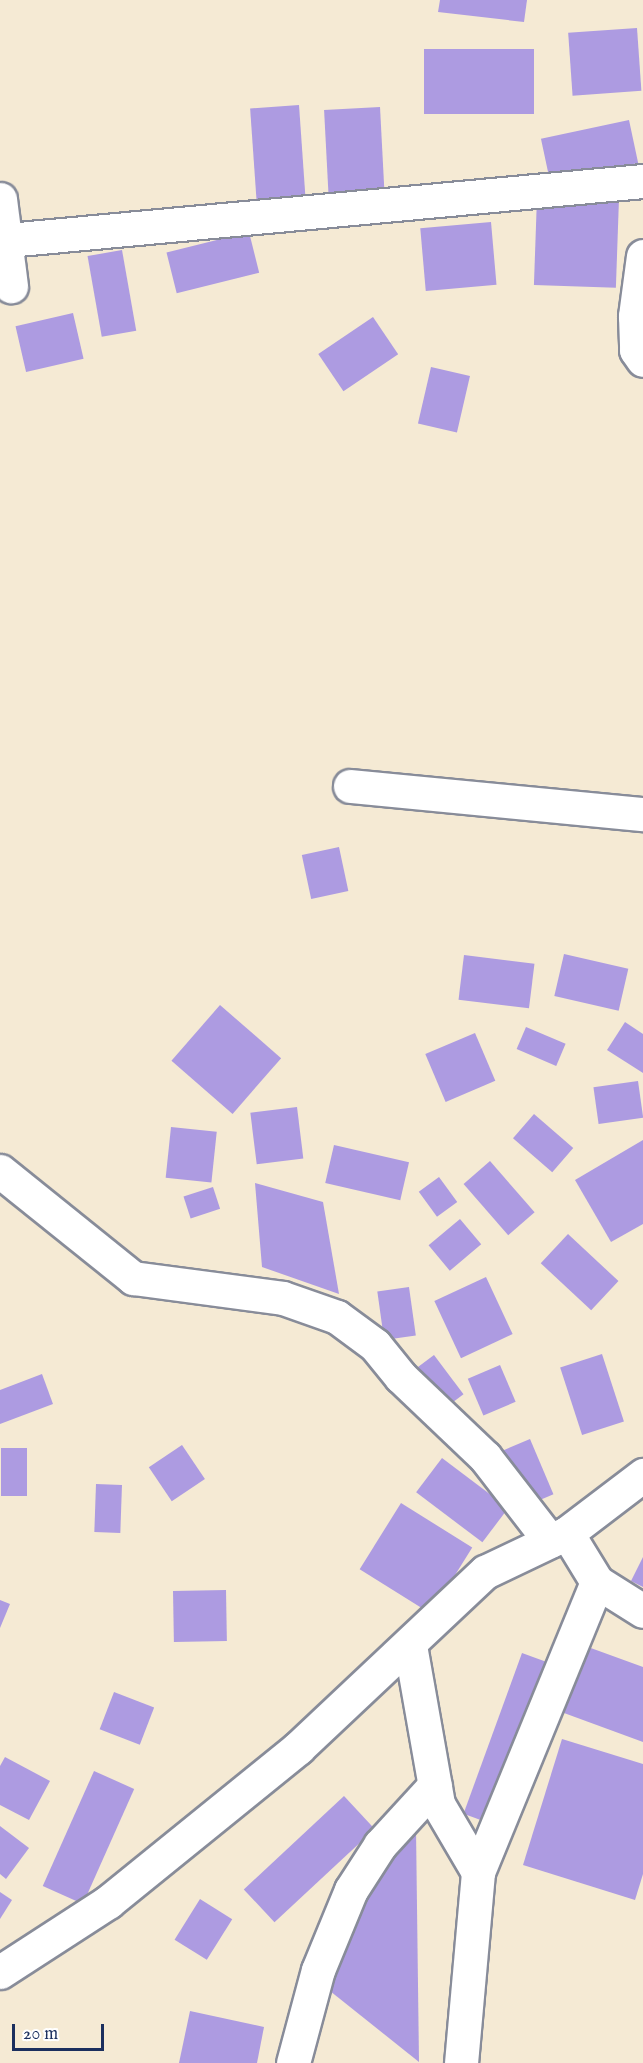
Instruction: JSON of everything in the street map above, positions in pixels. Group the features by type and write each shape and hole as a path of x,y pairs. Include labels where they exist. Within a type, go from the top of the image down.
{"street":[{"path":"8,240 643,181"},
{"path":"0,199 8,240 11,286"},
{"path":"643,256 635,316 636,350 643,360"},
{"path":"350,786 643,814"},
{"path":"0,1171 133,1278 283,1298 337,1317 375,1346 401,1377 485,1457 597,1582 643,1611"},
{"path":"0,1972 108,1902 298,1748 485,1572 558,1537 643,1475"},
{"path":"456,2060 478,1872 597,1582"},
{"path":"410,1645 438,1804 478,1872"},
{"path":"293,2063 318,1970 351,1890 380,1845 435,1785"}],"building":[{"path":"440,0 527,0 524,22 438,12"},
{"path":"637,28 641,91 573,96 568,33"},
{"path":"424,49 534,49 534,114 424,114"},
{"path":"299,105 305,198 257,201 250,108"},
{"path":"380,107 385,193 329,196 324,110"},
{"path":"629,120 638,163 550,182 541,139"},
{"path":"537,197 619,200 616,288 534,285"},
{"path":"491,222 496,285 426,291 420,228"},
{"path":"249,232 259,273 177,293 167,253"},
{"path":"122,250 136,331 102,337 88,256"},
{"path":"73,313 84,359 26,372 16,326"},
{"path":"373,317 398,354 343,391 318,354"},
{"path":"431,367 470,376 457,433 418,424"},
{"path":"339,847 348,891 311,899 302,855"},
{"path":"564,954 628,969 619,1011 554,996"},
{"path":"464,955 534,964 529,1008 459,1000"},
{"path":"220,1005 281,1058 233,1114 171,1061"},
{"path":"625,1022 643,1034 643,1073 607,1050"},
{"path":"526,1027 566,1044 556,1066 517,1049"},
{"path":"475,1033 495,1081 446,1102 425,1054"},
{"path":"638,1081 643,1118 599,1124 593,1087"},
{"path":"297,1107 303,1159 257,1164 250,1113"},
{"path":"534,1114 573,1148 552,1172 513,1138"},
{"path":"171,1127 217,1132 211,1183 166,1178"},
{"path":"643,1140 643,1224 611,1242 575,1180"},
{"path":"334,1145 409,1162 400,1200 325,1183"},
{"path":"490,1161 535,1212 508,1235 464,1184"},
{"path":"439,1177 457,1202 437,1217 419,1192"},
{"path":"255,1183 323,1202 339,1294 262,1267"},
{"path":"213,1187 220,1209 191,1218 184,1197"},
{"path":"460,1219 481,1244 450,1271 429,1245"},
{"path":"568,1234 618,1281 591,1310 541,1263"},
{"path":"486,1277 513,1334 461,1358 434,1301"},
{"path":"409,1287 416,1336 384,1340 377,1291"},
{"path":"602,1354 624,1422 582,1435 560,1368"},
{"path":"434,1355 463,1394 441,1411 412,1372"},
{"path":"500,1365 516,1402 483,1415 468,1379"},
{"path":"42,1374 53,1404 0,1424 0,1390"},
{"path":"530,1439 553,1494 526,1506 502,1451"},
{"path":"182,1445 205,1479 172,1501 149,1467"},
{"path":"1,1448 27,1448 27,1496 1,1496"},
{"path":"442,1458 508,1508 482,1542 416,1492"},
{"path":"96,1484 122,1485 120,1533 94,1532"},
{"path":"401,1503 472,1548 431,1614 360,1569"},
{"path":"643,1557 643,1587 631,1581"},
{"path":"226,1590 227,1641 174,1642 173,1591"},
{"path":"0,1600 10,1604 0,1628"},
{"path":"588,1647 643,1667 643,1742 564,1713"},
{"path":"522,1653 555,1665 496,1826 464,1814"},
{"path":"114,1692 154,1707 140,1745 100,1729"},
{"path":"562,1739 643,1764 643,1874 635,1900 523,1865"},
{"path":"5,1757 50,1781 29,1820 0,1805 0,1766"},
{"path":"94,1771 134,1789 83,1904 43,1886"},
{"path":"344,1796 375,1829 274,1922 244,1889"},
{"path":"0,1826 29,1848 6,1879 0,1874"},
{"path":"416,1829 419,2062 325,1987 384,1845"},
{"path":"0,1892 12,1900 0,1919"},
{"path":"200,1899 232,1919 207,1960 175,1940"},
{"path":"190,2011 264,2027 257,2063 179,2063"}]}
